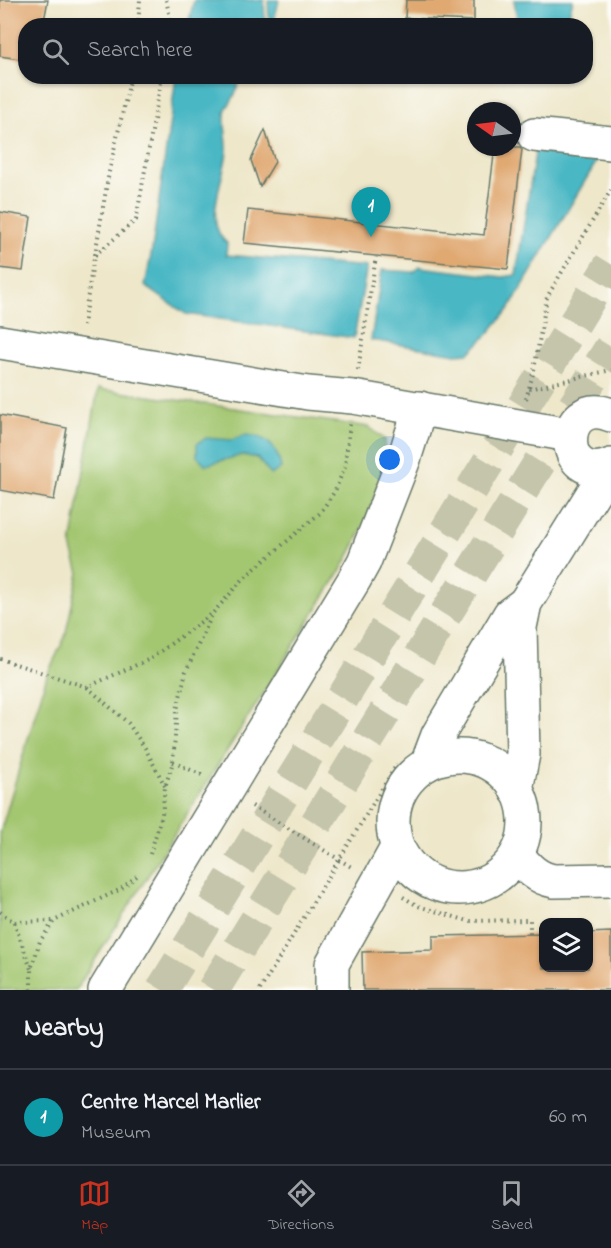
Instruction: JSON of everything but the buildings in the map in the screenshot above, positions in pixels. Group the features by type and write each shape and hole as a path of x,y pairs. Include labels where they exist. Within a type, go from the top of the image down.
{"street":[{"path":"534,135 611,143"},
{"path":"0,342 308,393 353,397 518,426 573,447 592,468 601,469 611,465"},
{"path":"105,990 364,562 414,432 420,408"},
{"path":"576,519 581,486 573,447 574,424 590,412 600,411 611,415"},
{"path":"516,790 523,754 520,627 525,603 611,465"},
{"path":"428,764 438,735 491,644 510,614 525,603"},
{"path":"491,644 506,648 521,661"},
{"path":"444,757 474,758 497,768 516,790 524,809 524,833 517,854 509,866 497,877 487,882 475,887 450,888 433,884 417,874 407,864 397,848 393,821 398,796 412,775 428,764 444,757"},
{"path":"332,990 332,964 397,848"},
{"path":"517,854 531,871 546,880 611,880"}],"path":[{"path":"139,18 140,0"},
{"path":"166,0 170,18"},
{"path":"78,354 109,172 129,84"},
{"path":"94,256 136,220 161,84"},
{"path":"518,426 529,389 547,297 611,190"},
{"path":"359,365 376,257"},
{"path":"529,389 611,370"},
{"path":"87,687 150,659 213,613 245,577 320,513 335,491 345,466 353,397"},
{"path":"147,861 153,849 162,816 165,787 173,762 177,710 186,671 213,613"},
{"path":"0,659 87,687 128,723 145,748 165,787"},
{"path":"173,762 190,768 418,906 468,921 530,920 530,934"},
{"path":"260,990 340,859"},
{"path":"14,922 54,921 121,889 139,874 143,867"},
{"path":"0,912 14,922 31,969"},
{"path":"31,990 31,969 40,941 54,921"}],"green space":[{"path":"98,389 369,427 385,440 384,458 371,508 341,570 76,990 0,990 0,833 47,675 65,637 79,573 71,545"}],"water":[{"path":"194,0 264,0 265,18 190,18"},
{"path":"268,0 279,0 275,18 269,18"},
{"path":"514,0 573,0 568,18 517,18"},
{"path":"175,84 239,84 225,114 227,151 215,212 216,224 227,243 226,255 367,267 354,338 186,314 145,286"},
{"path":"536,147 601,154 509,309 488,334 469,353 456,354 371,340 382,270 414,272 420,267 503,277 516,275"},
{"path":"245,435 259,437 270,444 277,454 281,468 271,475 257,458 242,455 206,465 197,456 197,444 206,438 232,440"}],"tunnel":[{"path":"162,990 611,264"},
{"path":"213,990 611,347"}],"place":[{"name":"Centre Marcel Marlier","path":"371,237"}]}
